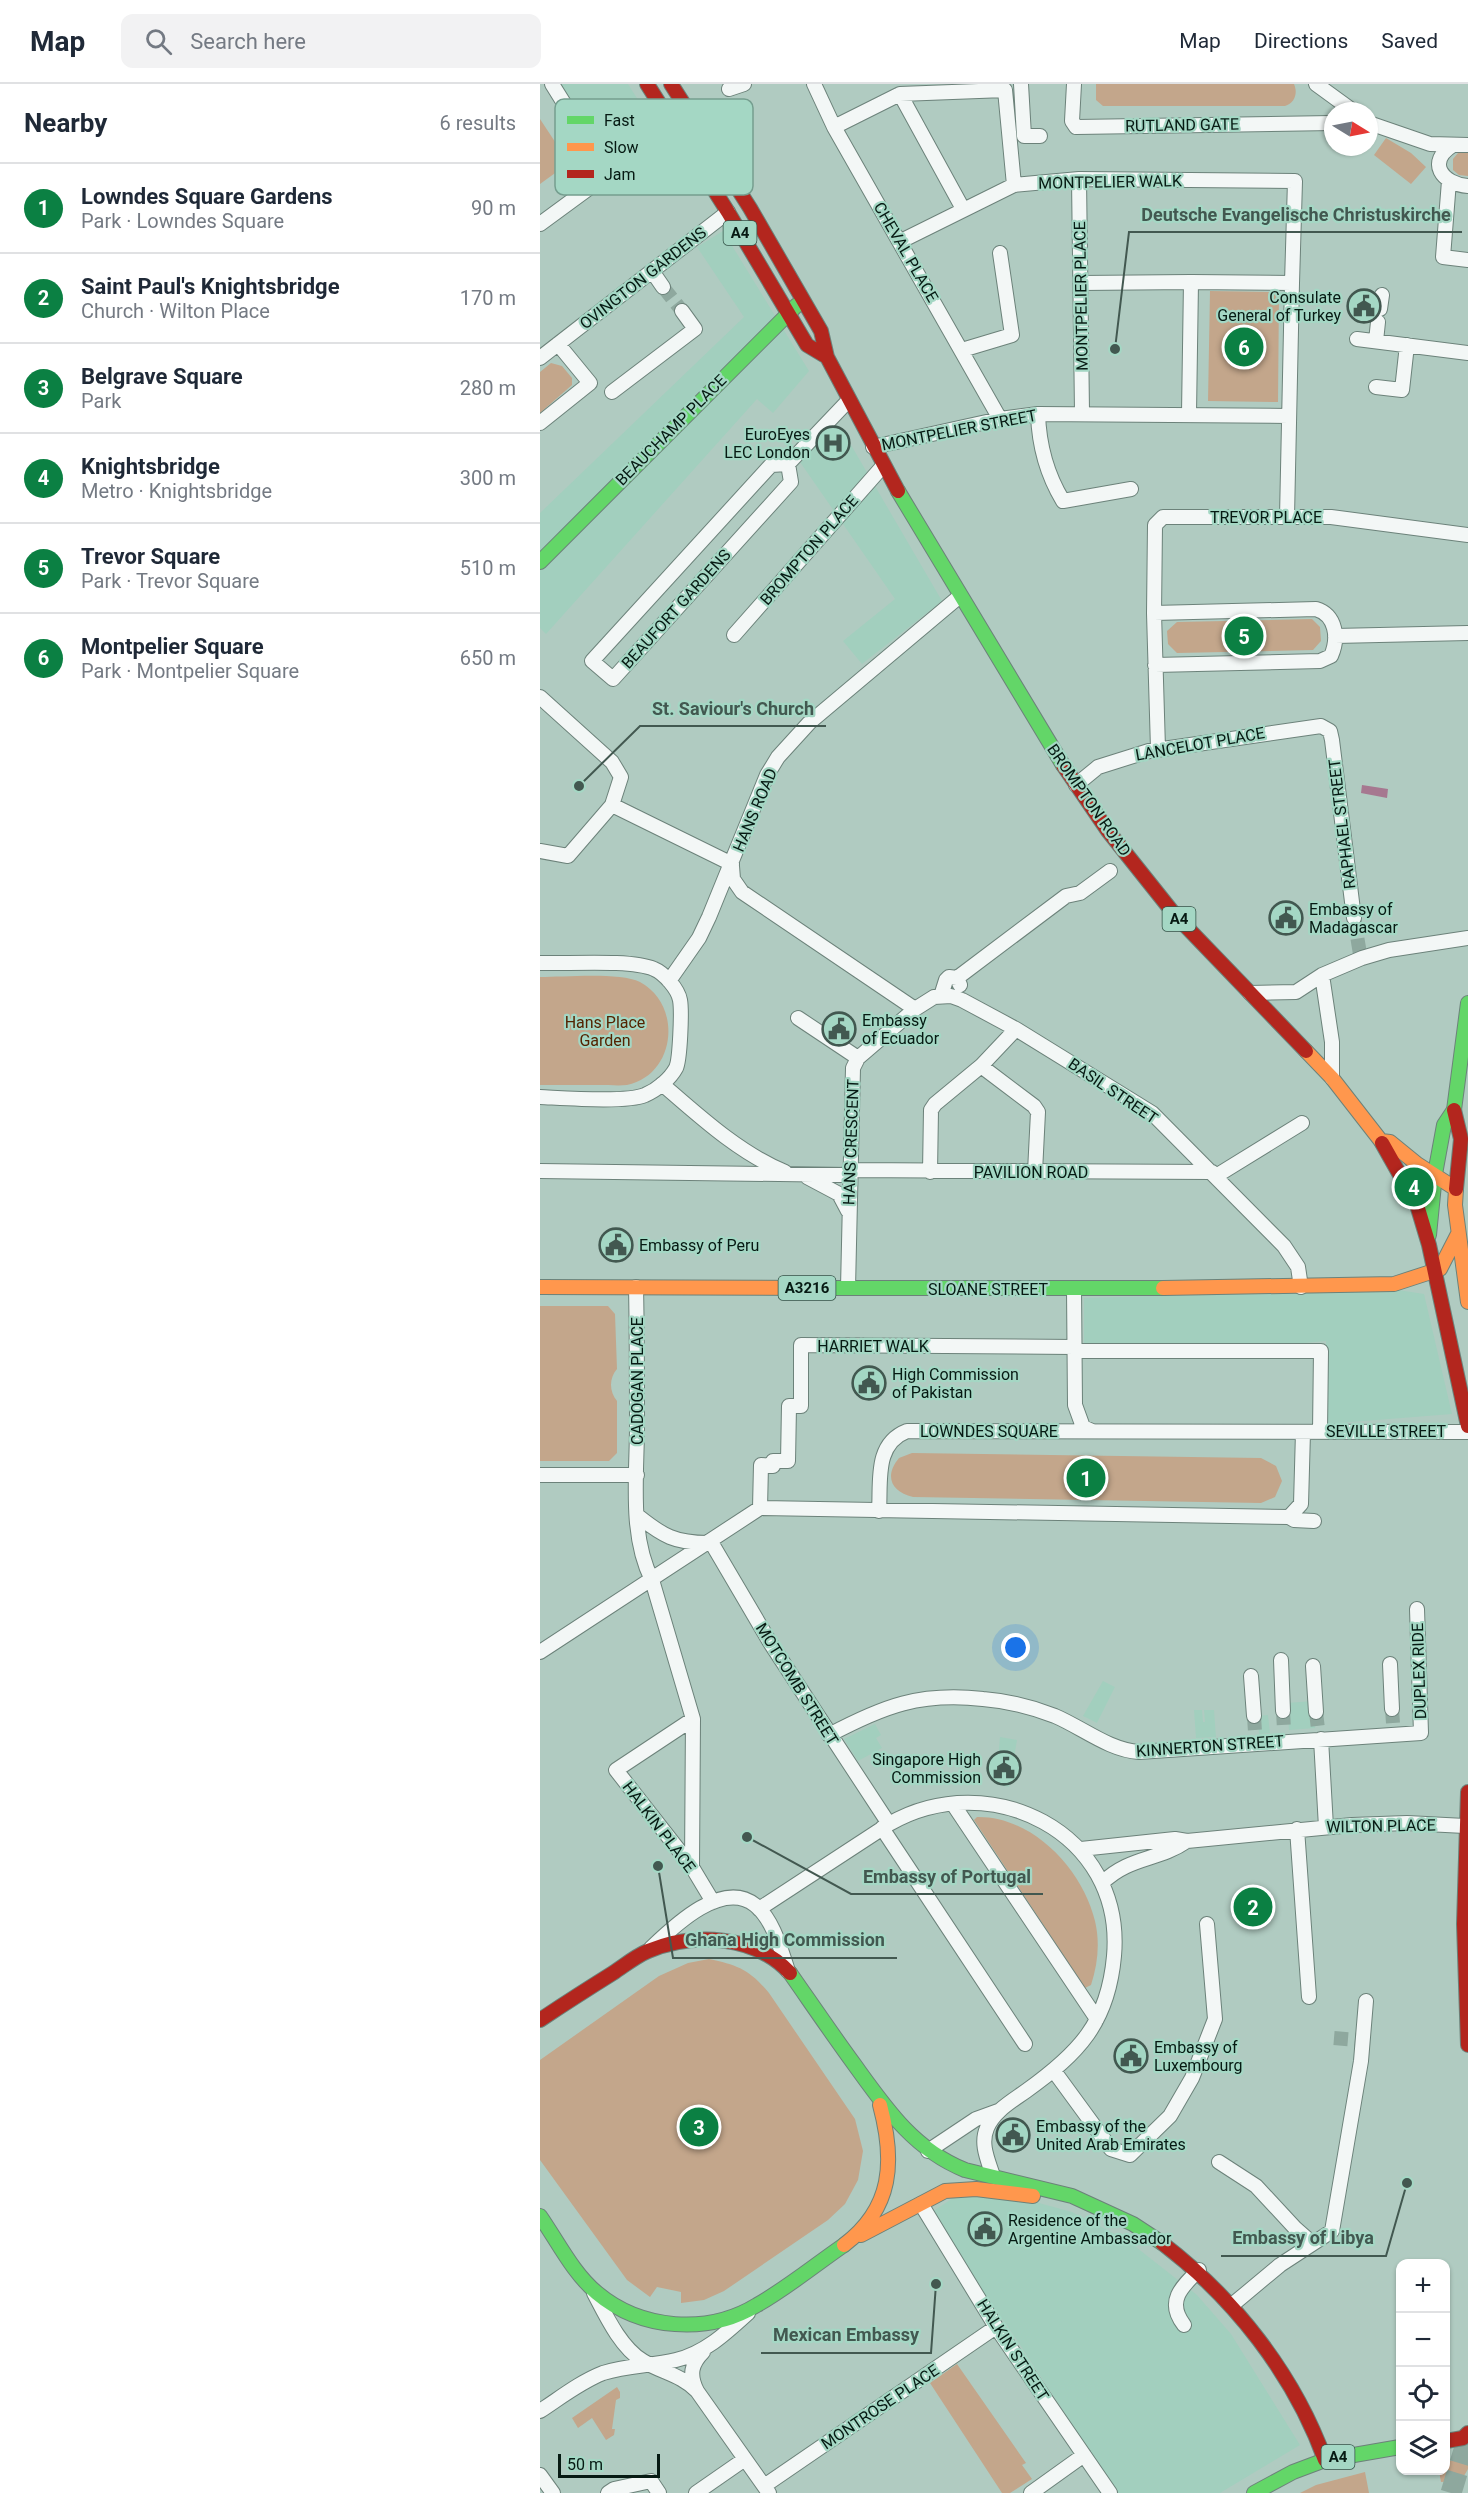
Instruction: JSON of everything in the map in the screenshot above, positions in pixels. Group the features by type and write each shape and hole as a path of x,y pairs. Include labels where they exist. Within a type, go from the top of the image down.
{"main road":[{"name":"BROMPTON ROAD","path":"647,84 657,99"},
{"name":"BROMPTON ROAD","path":"671,84 681,99"},
{"name":"BROMPTON ROAD","path":"717,195 807,345 827,357"},
{"name":"BROMPTON ROAD","path":"742,195 821,331 827,357 883,466 1076,785 1108,831 1154,891 1332,1078 1381,1141 1390,1142 1417,1164 1435,1174"},
{"name":"BEAUCHAMP PLACE","path":"540,562 803,299"},
{"path":"1429,1245 1430,1210 1435,1174 1444,1125 1454,1110 1468,1008"},
{"path":"1454,1110 1461,1124 1462,1135 1455,1205 1468,1299"},
{"name":"A4","path":"1381,1141 1417,1205 1429,1245 1468,1426"},
{"name":"A4","path":"1435,1174 1456,1189"},
{"path":"1434,1271 1444,1264 1458,1234"},
{"path":"1434,1271 1445,1275 1468,1299"},
{"name":"SLOANE STREET","path":"540,1287 1074,1289 1301,1287 1394,1284 1434,1271"},
{"path":"1468,1792 1465,1826 1464,1994 1468,2045"},
{"path":"1466,1870 1468,1894"},
{"path":"540,2020 647,1951 691,1940 716,1938 756,1949 788,1971 871,2087 904,2128 928,2151 954,2166 1059,2191 1100,2209 1135,2225 1199,2270 1232,2305 1259,2340 1317,2438 1325,2460"},
{"path":"851,2240 873,2217 881,2203 887,2181 890,2154 887,2129 880,2105 871,2087"},
{"path":"540,2216 588,2284 614,2304 642,2316 671,2324 702,2323 756,2306 851,2240 941,2192 976,2189 1021,2194 1100,2209"},
{"path":"1450,2440 1466,2438"},
{"name":"A4","path":"1279,2480 1325,2460 1396,2448"},
{"path":"1254,2493 1279,2480"},
{"path":"1270,2493 1279,2480"}],"street":[{"path":"552,84 561,99"},
{"path":"729,89 744,84"},
{"name":"CHEVAL PLACE","path":"814,84 834,127 1000,419"},
{"path":"1021,84 1024,136 1040,136"},
{"name":"RUTLAND GATE","path":"1074,84 1072,121 1074,126 1078,127 1324,123"},
{"path":"1316,84 1341,102"},
{"path":"834,127 900,94 1005,90 1014,185"},
{"path":"900,94 963,209"},
{"path":"1378,127 1430,144 1468,145"},
{"path":"1453,145 1445,150 1439,164 1449,181 1443,257 1468,260"},
{"name":"MONTPELIER WALK","path":"901,242 1014,185 1079,179 1295,181 1292,283"},
{"name":"MONTPELIER PLACE","path":"1079,179 1082,412"},
{"path":"1449,181 1468,186"},
{"path":"540,224 579,195"},
{"name":"OVINGTON GARDENS","path":"540,358 728,212"},
{"path":"962,350 1012,335 1000,253"},
{"path":"652,271 663,287"},
{"path":"1189,413 1191,282"},
{"path":"1081,283 1292,283 1287,517"},
{"path":"1376,341 1380,309"},
{"path":"612,392 695,329 682,311"},
{"path":"1357,339 1468,353"},
{"path":"540,423 590,383 558,344"},
{"path":"1376,387 1402,390 1407,345"},
{"name":"BEAUFORT GARDENS","path":"788,464 790,482 613,679 592,661 771,465 788,464 848,401"},
{"name":"MONTPELIER STREET","path":"873,447 1000,419 1038,414 1082,412 1288,416"},
{"path":"1038,414 1042,454 1052,483 1063,501 1131,489"},
{"name":"BROMPTON PLACE","path":"734,635 883,466"},
{"name":"TREVOR PLACE","path":"1154,613 1155,525 1163,517 1331,517 1468,535"},
{"name":"HANS ROAD","path":"669,981 699,938 732,864 767,775 778,757 809,723 960,596"},
{"path":"1155,665 1320,661 1331,656 1335,636 1331,618 1323,611 1316,609 1154,613 1155,665 1158,749"},
{"path":"1335,636 1468,633"},
{"path":"540,698 618,770 621,777 612,805 568,856 540,851"},
{"name":"LANCELOT PLACE","path":"1076,785 1098,767 1158,749 1311,725 1321,726 1330,731"},
{"name":"RAPHAEL STREET","path":"1330,731 1354,918"},
{"path":"612,805 732,864 733,879 742,892 915,1009"},
{"name":"HANS CRESCENT","path":"848,1288 853,1068 858,1058 915,1009 938,997 949,977 957,978 1066,896 1080,893 1110,871"},
{"path":"1250,993 1296,992 1322,975 1361,956 1468,938"},
{"path":"540,963 640,964 656,970 669,981 680,999 679,1057 676,1067 662,1084 646,1095 634,1098 540,1097"},
{"path":"1322,975 1332,1042 1332,1078"},
{"path":"957,978 960,984 957,998"},
{"name":"BASIL STREET","path":"938,997 957,998 1016,1029 1152,1113 1291,1254 1298,1267 1301,1287"},
{"path":"798,1018 858,1058"},
{"path":"930,1172 931,1110 935,1104 981,1066 1016,1029"},
{"path":"981,1066 1034,1106 1038,1112 1035,1172"},
{"path":"662,1084 696,1113 755,1156 839,1194 849,1212"},
{"path":"1214,1174 1302,1123"},
{"name":"PAVILION ROAD","path":"540,1171 755,1174 1035,1172 1214,1174"},
{"name":"CADOGAN PLACE","path":"636,1287 636,1475 642,1561 652,1580 693,1719 692,1867"},
{"path":"1060,1431 1069,1422 1075,1405 1074,1289"},
{"name":"HARRIET WALK","path":"760,1508 761,1465 772,1466 773,1461 788,1461 789,1406 801,1406 801,1345 1321,1351 1322,1431"},
{"path":"1075,1405 1083,1427 1092,1431"},
{"name":"LOWNDES SQUARE","path":"879,1512 882,1456 885,1447 907,1431 1303,1432"},
{"path":"1289,1517 1301,1504 1303,1432"},
{"name":"SEVILLE STREET","path":"1303,1432 1468,1432"},
{"path":"540,1475 636,1475"},
{"path":"540,1652 760,1508 879,1512 1289,1517 1294,1520 1311,1521"},
{"path":"638,1513 666,1537 690,1543 709,1543"},
{"name":"MOTCOMB STREET","path":"709,1543 885,1826 1025,2044"},
{"name":"DUPLEX RIDE","path":"1417,1609 1421,1733"},
{"path":"1281,1660 1283,1711"},
{"path":"1390,1664 1393,1722"},
{"path":"1313,1666 1316,1712"},
{"path":"1251,1676 1254,1716"},
{"name":"KINNERTON STREET","path":"829,1735 883,1709 907,1701 947,1696 994,1700 1042,1711 1089,1732 1117,1749 1127,1751 1156,1751 1255,1738 1319,1736 1393,1722 1421,1733"},
{"name":"HALKIN PLACE","path":"693,1719 616,1770 692,1867 713,1902"},
{"path":"1319,1736 1326,1827"},
{"path":"953,1804 1097,2019"},
{"path":"759,1909 885,1826 927,1807 953,1804 1000,1806 1021,1810 1043,1820 1081,1849 1092,1863 1102,1883 1113,1920 1114,1954 1110,1986 1087,2038 1054,2071 998,2111 976,2119 928,2151"},
{"name":"WILTON PLACE","path":"1081,1849 1326,1827 1407,1823 1465,1826"},
{"path":"1297,1829 1309,1997"},
{"name":"WILTON PLACE","path":"1102,1883 1115,1870 1139,1860 1175,1850 1187,1841"},
{"path":"647,1951 683,1919 713,1902 741,1899 759,1909 776,1938 788,1971"},
{"path":"1054,2071 1111,2149 1130,2155 1170,2116 1192,2079 1215,2019 1207,1924"},
{"path":"1232,2305 1332,2230 1366,2001"},
{"path":"993,2176 984,2151 984,2135 998,2111"},
{"path":"1218,2162 1256,2186 1308,2246"},
{"name":"HALKIN STREET","path":"921,2204 996,2327 1110,2493"},
{"path":"1184,2325 1176,2313 1178,2296 1184,2284 1199,2270"},
{"path":"588,2284 633,2354 683,2379 697,2391"},
{"path":"756,2306 707,2348 692,2368 692,2380 697,2391 766,2490"},
{"name":"MONTROSE PLACE","path":"766,2490 996,2327"},
{"path":"540,2411 604,2373 675,2361 707,2348"},
{"path":"1031,2493 1084,2455"},
{"path":"696,2493 745,2459"},
{"path":"540,2475 553,2493"},
{"path":"608,2493 614,2489 651,2481 659,2493"}],"shaded area":[{"path":"558,84 628,84 637,99 567,99"},
{"path":"723,231 809,371 773,413 757,399 546,634 540,628 540,513 744,317 697,247"},
{"path":"832,428 844,433 942,601 862,664 843,641 895,599 800,462"},
{"path":"1362,785 1388,789 1387,798 1361,793"},
{"path":"1398,1290 1424,1294 1452,1414 1326,1424 1326,1341 1293,1344 1084,1343 1084,1298"},
{"path":"1103,1681 1115,1687 1097,1723 1083,1716"},
{"path":"1313,1701 1315,1728 1289,1730 1287,1703"},
{"path":"1194,1710 1202,1710 1203,1722 1205,1722 1204,1710 1214,1710 1216,1737 1196,1738"},
{"path":"1268,1715 1270,1733 1259,1734 1258,1716"},
{"path":"875,1724 881,1735 876,1738 882,1748 858,1761 844,1739"},
{"name":"Singapore High Commission","path":"1000,1737 1017,1740 1009,1787 996,1784"},
{"path":"965,2190 1010,2195 1072,2212 1127,2240 1197,2295 1231,2334 1300,2445 1220,2493 1117,2493 1007,2325 936,2240 923,2218"}],"green space":[{"path":"1096,84 1294,84 1296,91 1293,100 1285,106 1103,106 1096,100"},
{"path":"540,119 555,142 555,173 540,184"},
{"path":"1386,138 1411,153 1426,167 1411,184 1375,156 1378,156 1378,149"},
{"path":"1468,151 1468,176 1459,175 1453,170 1453,159 1458,153"},
{"path":"1210,291 1279,292 1278,402 1208,401"},
{"path":"551,363 562,366 572,378 572,385 540,413 540,372"},
{"path":"1312,619 1320,627 1321,641 1313,650 1177,653 1168,644 1167,631 1177,622"},
{"name":"Hans Place Garden","path":"540,977 619,977 640,982 654,993 663,1006 668,1022 668,1038 664,1054 656,1068 643,1079 627,1085 540,1085"},
{"path":"540,1306 608,1306 615,1314 617,1369 612,1376 611,1385 612,1393 617,1401 617,1453 609,1461 540,1461"},
{"path":"912,1453 1261,1458 1276,1466 1282,1481 1275,1497 1261,1503 913,1497 899,1491 891,1477 894,1465 899,1458"},
{"path":"977,1817 998,1819 1036,1836 1067,1865 1089,1902 1095,1921 1097,1961 1091,1985 1085,1988 974,1820"},
{"path":"709,1959 743,1970 756,1979 769,1993 855,2119 863,2151 858,2180 845,2204 828,2220 724,2291 704,2300 681,2303 681,2292 657,2287 650,2297 627,2280 540,2160 540,2060 659,1976 688,1963"},
{"path":"957,2364 1026,2463 1022,2465 1032,2479 1010,2493 1002,2493 930,2383"},
{"path":"617,2387 620,2398 616,2400 612,2429 615,2429 614,2435 606,2440 592,2418 578,2428 572,2418"},
{"path":"1450,2461 1468,2462 1468,2469 1461,2481 1441,2482 1440,2475 1450,2475"},
{"path":"1365,2472 1369,2493 1300,2493 1316,2485"}],"tunnel":[{"path":"663,287 682,311"},
{"path":"1354,918 1360,954"},
{"path":"1392,1709 1393,1723"},
{"path":"1283,1711 1284,1730"},
{"path":"1316,1712 1318,1729"},
{"path":"1254,1716 1255,1732"},
{"path":"1334,2038 1358,2040"},
{"path":"1451,2493 1468,2437"}],"traffic: fast":[{"path":"540,562 797,305"},
{"path":"898,491 1063,765"},
{"path":"1429,1235 1435,1174 1444,1125 1454,1110 1468,1003"},
{"path":"820,1288 1163,1288"},
{"path":"790,1973 877,2096 915,2139 930,2151 965,2170 1072,2196 1133,2224 1162,2243"},
{"path":"540,2216 573,2267 597,2293 634,2315 675,2324 718,2321 738,2315 779,2291 844,2245"},
{"path":"1254,2493 1293,2472 1325,2460 1396,2448"}],"traffic: slow":[{"path":"1306,1051 1332,1078 1381,1141 1390,1142 1417,1164 1456,1189 1455,1205 1468,1302"},
{"path":"1163,1288 1394,1284 1440,1269 1458,1234"},
{"path":"540,1287 820,1288"},
{"path":"844,2245 860,2231 872,2215 881,2199 886,2182 888,2145 880,2105"},
{"path":"861,2235 945,2191 976,2189 1033,2196"}],"traffic: jam":[{"path":"647,84 656,99"},
{"path":"671,84 681,99"},
{"path":"717,195 807,345 827,357"},
{"path":"742,195 821,331 827,357 898,491"},
{"path":"1063,765 1108,831 1175,915 1306,1051"},
{"path":"1454,1110 1461,1139 1456,1189"},
{"path":"1382,1143 1417,1205 1429,1245 1468,1426"},
{"path":"1468,1792 1464,1924 1468,2045"},
{"path":"540,2020 639,1955 685,1941 704,1940 742,1944 776,1960 790,1973"},
{"path":"1162,2243 1213,2288 1259,2340 1297,2398 1325,2460"},
{"path":"1450,2440 1463,2438 1468,2433"}],"place":[{"name":"Consulate General of Turkey","path":"1364,306"},
{"name":"Montpelier Square","path":"1244,347"},
{"name":"Deutsche Evangelische Christuskirche","path":"1115,349"},
{"name":"EuroEyes LEC London","path":"833,443"},
{"name":"Trevor Square","path":"1244,636"},
{"name":"St. Saviour's Church","path":"579,786"},
{"name":"Embassy of Madagascar","path":"1286,918"},
{"name":"Embassy of Ecuador","path":"839,1029"},
{"name":"Knightsbridge","path":"1414,1187"},
{"name":"Embassy of Peru","path":"616,1245"},
{"name":"High Commission of Pakistan","path":"869,1383"},
{"name":"Lowndes Square Gardens","path":"1086,1478"},
{"name":"Singapore High Commission","path":"1004,1768"},
{"name":"Embassy of Portugal","path":"747,1837"},
{"name":"Ghana High Commission","path":"658,1866"},
{"name":"Saint Paul's Knightsbridge","path":"1253,1907"},
{"name":"Embassy of Luxembourg","path":"1131,2056"},
{"name":"Belgrave Square","path":"699,2127"},
{"name":"Embassy of the United Arab Emirates","path":"1013,2135"},
{"name":"Embassy of Libya","path":"1407,2183"},
{"name":"Residence of the Argentine Ambassador","path":"985,2229"},
{"name":"Mexican Embassy","path":"936,2284"}]}
